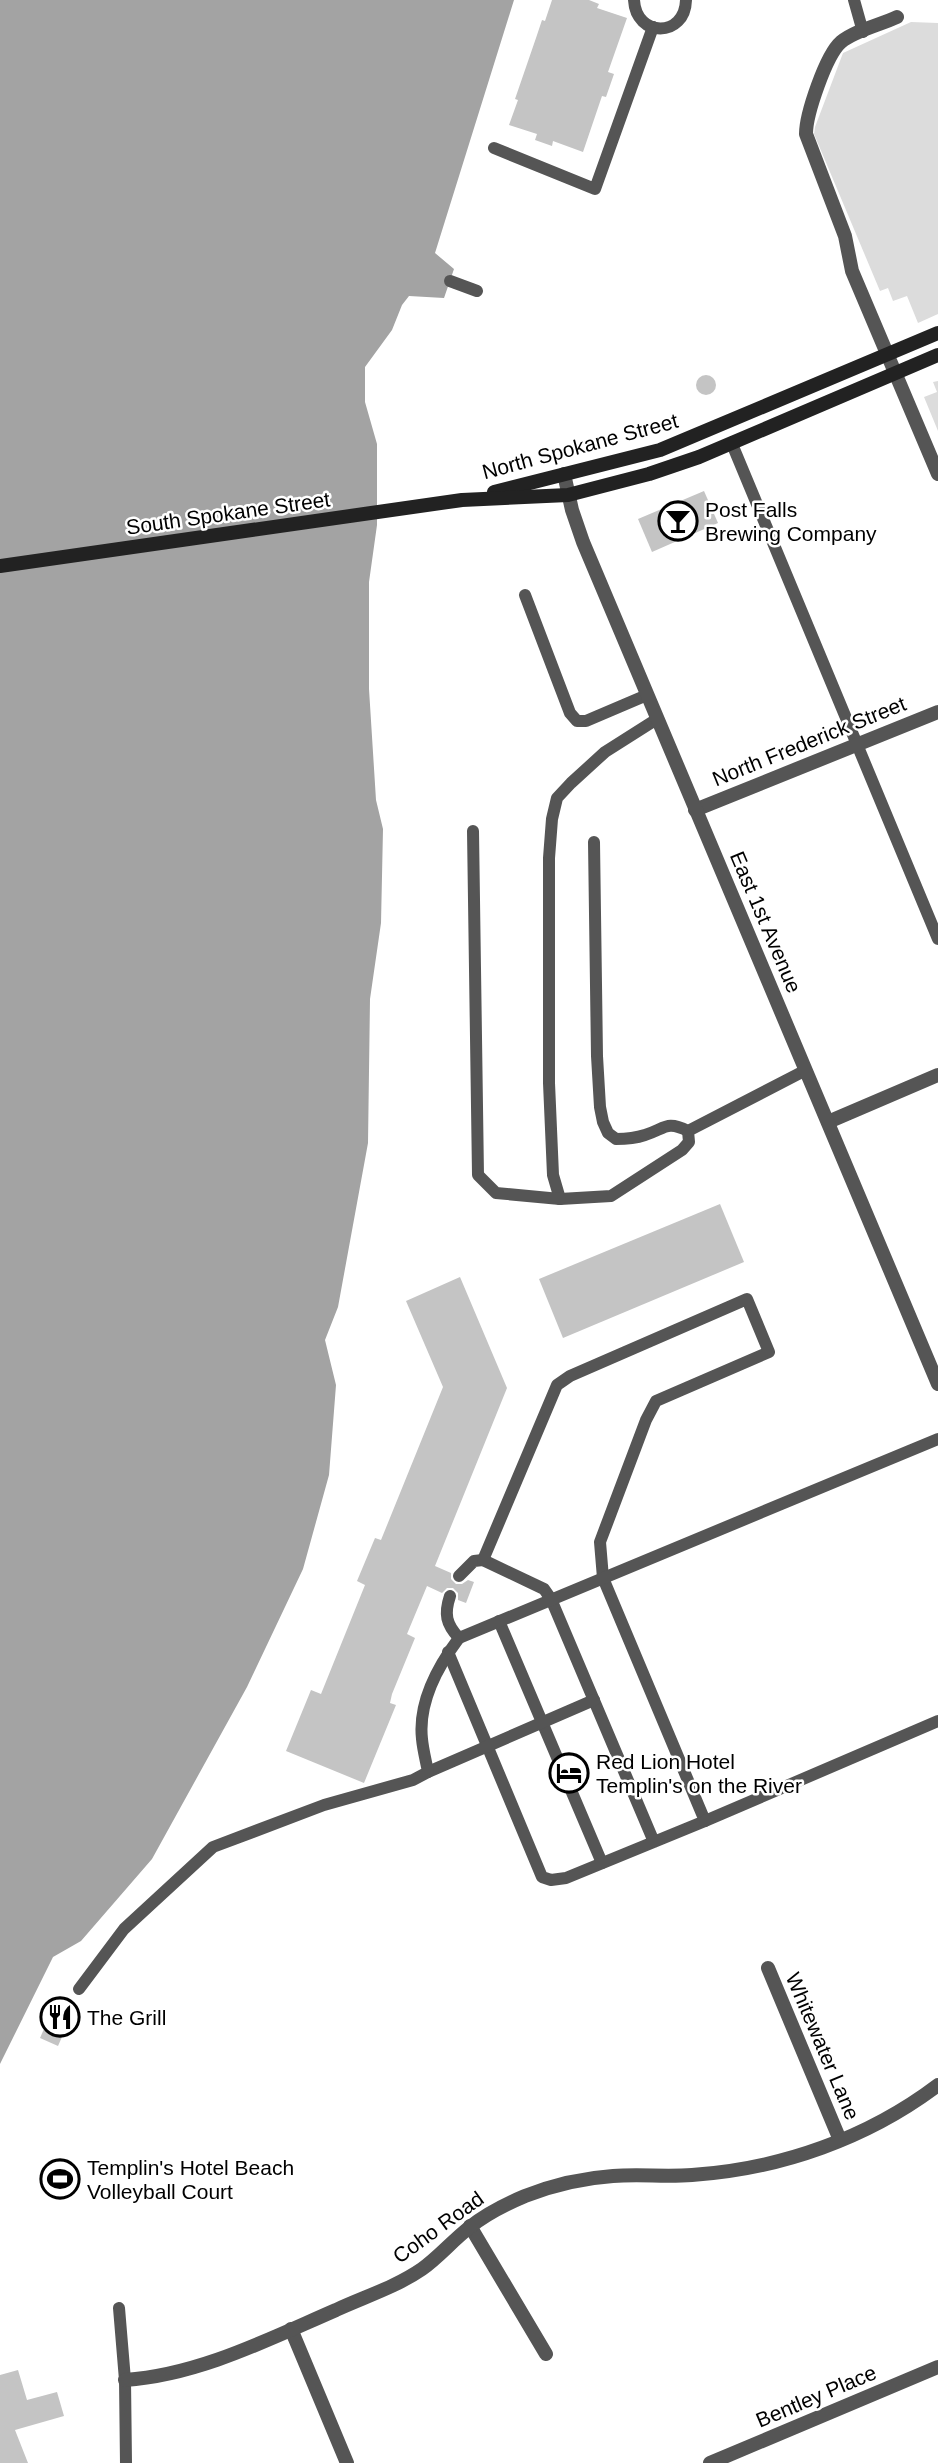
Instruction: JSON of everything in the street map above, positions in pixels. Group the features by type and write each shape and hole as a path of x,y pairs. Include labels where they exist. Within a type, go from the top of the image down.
{"main road":[{"name":"North Spokane Street","path":"462,500 660,450 938,332"},
{"name":"North Spokane Street","path":"462,500 568,495 649,474 732,443 938,355"},
{"name":"South Spokane Street","path":"0,566 462,500"}],"street":[{"path":"897,17 841,43 835,50 807,119 806,134 845,236 850,264 938,474"},
{"name":"East 1st Avenue","path":"564,474 583,542 938,1384"},
{"name":"North Frederick Street","path":"695,810 938,712"},
{"path":"828,1122 938,1075"},
{"name":"Whitewater Lane","path":"768,1968 840,2140"},
{"name":"Coho Road","path":"125,2380 187,2371 402,2281 423,2268 470,2227 494,2211 523,2197 587,2178 616,2175 691,2175 774,2163 840,2140 887,2119 938,2085"},
{"path":"470,2227 546,2354"},
{"path":"291,2329 347,2463"},
{"name":"Bentley Place","path":"710,2463 938,2367"}],"lane":[{"path":"634,0 639,18 661,29 676,24 685,11 686,0"},
{"path":"854,0 863,32"},
{"path":"494,148 595,189 653,27"},
{"path":"450,281 477,291"},
{"path":"732,443 938,939"},
{"path":"525,595 570,713 577,721 586,721 647,695"},
{"path":"560,1199 553,1175 550,1083 549,858 552,819 557,798 571,783 605,752 657,719"},
{"path":"473,831 478,1175 496,1193 560,1199 611,1196 682,1150 689,1142 688,1131"},
{"path":"594,842 597,1056 603,1122 608,1133 616,1139 645,1135 668,1125 676,1125 688,1131"},
{"path":"688,1131 806,1070"},
{"path":"483,1560 557,1385 570,1376 747,1299 769,1352 656,1401 646,1420 600,1542 603,1578 705,1821"},
{"path":"428,1772 422,1737 425,1702 448,1652 458,1638 938,1438"},
{"path":"459,1576 474,1561 483,1560 544,1589 654,1842"},
{"path":"450,1596 446,1610 448,1625 458,1638"},
{"path":"499,1621 602,1863"},
{"path":"448,1652 542,1877 551,1880 566,1878 654,1842 938,1721"},
{"path":"79,1989 124,1928 214,1847 324,1805 412,1780 594,1700"},
{"path":"119,2308 125,2380 126,2463"}],"shaded area":[{"path":"0,0 514,0 435,253 454,269 444,298 409,296 402,305 392,330 365,367 365,402 377,444 377,525 369,582 369,689 376,800 383,829 381,923 370,999 368,1143 338,1307 325,1340 336,1385 329,1475 303,1569 247,1687 152,1859 81,1941 53,1957 0,2064"},
{"path":"911,22 938,23 938,314 918,323 907,296 893,301 888,288 880,291 814,134 843,53"},
{"path":"938,381 938,431 924,397 937,392 933,382"}],"building":[{"path":"552,0 589,0 599,4 597,8 627,18 608,72 614,74 606,97 602,96 583,152 553,141 552,146 535,140 537,134 509,125 542,20 545,21"},
{"path":"706,375 713,378 716,385 713,392 706,395 699,392 696,385 699,378"},
{"name":"Post Falls Brewing Company","path":"704,491 718,523 652,552 638,519"},
{"path":"720,1204 744,1262 563,1338 539,1279"},
{"path":"460,1277 507,1388 435,1566 451,1573 451,1579 456,1584 468,1580 474,1582 466,1603 458,1600 458,1593 453,1588 447,1588 442,1593 427,1586 407,1634 415,1638 392,1694 390,1703 396,1705 364,1783 286,1751 311,1690 321,1694 365,1585 357,1581 375,1538 381,1540 443,1387 406,1301"},
{"name":"The Grill","path":"57,1999 75,2007 58,2046 40,2038"},
{"path":"18,2370 27,2400 57,2392 64,2416 15,2430 28,2463 0,2463 0,2375"}],"place":[{"name":"Post Falls Brewing Company","path":"678,521"},
{"name":"Red Lion Hotel Templin's on the River","path":"569,1773"},
{"name":"The Grill","path":"60,2017"},
{"name":"Templin's Hotel Beach Volleyball Court","path":"60,2179"}]}
